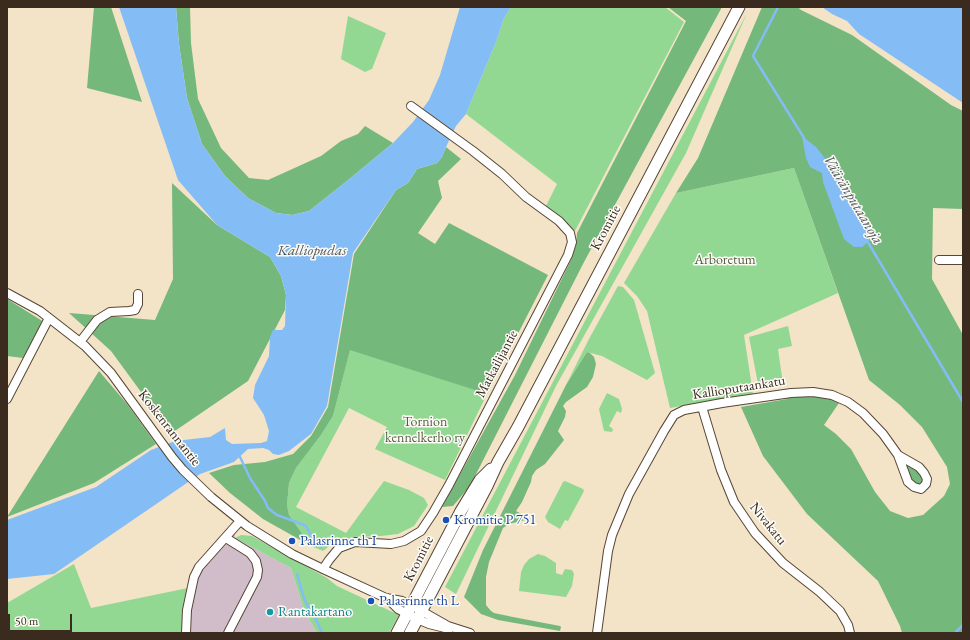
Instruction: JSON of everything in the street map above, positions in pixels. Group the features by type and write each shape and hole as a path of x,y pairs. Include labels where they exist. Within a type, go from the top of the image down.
{"main road":[{"name":"Kromitie","path":"410,633 487,486 498,462 518,427 739,7"},
{"name":"Kromitie","path":"397,633 461,511 480,480 498,462"}],"street":[{"name":"Matkailijantie","path":"324,569 339,548 355,542 391,544 404,541 421,531 449,485 568,255 572,242 570,233 559,221 532,201 502,174 473,151 411,106"},
{"path":"939,260 963,260"},
{"name":"Koskenrannantie","path":"7,293 22,300 49,318 80,342 111,373 183,470 211,497 240,521 275,544 386,598 398,609 409,609 429,624 470,633"},
{"path":"80,342 97,320 110,312 135,310 138,304 138,294"},
{"path":"7,399 49,318"},
{"name":"Kallioputaankatu","path":"597,633 608,551 612,535 629,494 669,421 684,410 791,393 814,392 832,395 848,402 863,414 883,434 898,455"},
{"name":"Nivakatu","path":"702,407 721,470 734,502 755,533 783,563 820,592 840,611 848,625 850,633"},
{"path":"186,633 187,610 194,577 199,568 240,521"},
{"path":"226,538 250,553 256,562 258,570 257,577 228,633"}],"shaded area":[{"path":"234,523 235,538 291,568 304,610 317,633 182,633 188,588"}],"green space":[{"path":"94,7 111,7 142,102 87,88"},
{"path":"176,7 190,7 191,43 198,99 221,148 249,178 268,180 321,156 341,141 358,134 365,126 393,143 309,211 292,215 276,213 248,198 225,176 202,144 187,98 179,44"},
{"path":"511,7 665,7 684,22 575,231 546,206 557,184 466,114 496,42 504,18"},
{"path":"668,7 722,7 584,262 470,486 453,506 442,507 515,375 572,258 576,245 577,233 686,21"},
{"path":"762,7 798,7 801,10 852,35 951,105 963,111 963,209 933,208 932,279 963,335 963,633 902,633 878,581 807,514 763,456 741,407 787,399 787,390 843,397 824,425 836,434 851,449 875,492 890,511 908,518 923,515 944,496 950,484 947,467 922,427 900,405 869,380 794,168 676,193 698,158"},
{"path":"747,13 686,153 556,386 456,594 445,587"},
{"path":"348,16 386,33 372,69 365,72 341,59"},
{"path":"446,147 461,159 438,181 442,198 418,233 435,244 449,223 548,275 487,394 350,350 333,416 321,435 296,468 289,483 287,505 289,515 311,546 263,519 230,493 209,473 234,465 265,462 293,454 311,436 328,407 354,254 396,190 408,183 417,169 437,163 442,157"},
{"name":"Arboretum","path":"794,168 838,293 744,335 753,394 670,408 647,311 637,296 624,283 676,193"},
{"path":"172,183 217,225 270,257 281,276 286,295 285,310 248,381 169,435 144,396 111,351 69,313 155,320 173,279"},
{"path":"618,286 623,287 634,300 655,373 647,380 602,356 587,352 566,385 589,339"},
{"path":"7,299 44,322 23,358 7,356"},
{"path":"788,326 792,346 778,349 783,384 759,389 749,337"},
{"name":"Tornion kennelkerho ry","path":"350,349 487,394 445,480 375,449 387,427 349,408 296,507 346,533 384,481 409,490 424,498 428,505 414,526 398,534 353,537 333,543 323,551 311,546 289,515 287,505 289,483 296,468 321,435 333,416"},
{"path":"587,352 594,357 596,364 593,377 587,387 566,402 563,406 566,411 565,417 558,431 564,440 545,464 536,470 532,476 531,482 522,502 516,511 527,517 525,520 509,524 503,528 489,562 486,577 486,605 491,611 494,613 560,626 560,631 498,620 481,614 464,597 483,550 566,385"},
{"path":"99,371 127,404 156,444 94,483 7,517"},
{"path":"607,393 619,399 622,409 621,413 617,411 609,426 613,429 612,432 604,431 599,409"},
{"path":"900,458 918,468 925,479 922,486 914,485"},
{"path":"565,481 583,489 584,491 568,521 565,520 560,529 548,522 545,517 563,482"},
{"path":"241,535 252,536 327,578 337,586 399,615 389,633 317,633 304,610 291,568 235,538"},
{"path":"538,554 545,556 556,563 556,573 562,575 565,569 572,570 574,574 572,586 566,597 519,591 521,572 524,565 529,559"},
{"path":"74,564 91,608 188,588 182,633 7,633 7,603"}],"water":[{"name":"Kalliopudas","path":"119,7 176,7 179,44 187,98 202,144 225,176 248,198 276,213 292,215 309,211 393,143 413,122 429,100 440,75 460,7 511,7 504,18 496,42 466,114 456,126 442,157 437,163 417,169 408,183 396,190 353,253 327,406 311,434 289,451 279,455 273,454 269,450 263,448 248,449 234,462 200,474 54,574 7,579 7,520 96,487 151,450 175,441 210,437 225,428 226,440 232,444 261,443 267,441 269,431 264,415 253,398 255,385 269,356 270,337 273,330 282,330 285,326 286,295 281,276 270,257 217,225 178,180"},
{"path":"822,7 963,7 963,103 859,34 847,21 832,14"},
{"path":"802,136 816,147 827,161 831,172 843,179 870,232 868,242 862,247 854,247 844,239 823,182 822,173 810,167 806,158"}],"waterway":[{"name":"Vääränputaanoja","path":"778,7 753,56 804,138"},
{"name":"Vääränputaanoja","path":"866,239 963,402"},
{"path":"240,457 250,478 268,508 277,515 306,526 314,541 321,547"},
{"path":"297,574 309,609"},
{"path":"315,617 322,633"},
{"name":"Vääränputaanoja","path":"955,633 963,623"}],"place":[{"name":"Kromitie P 751","path":"446,520"},
{"name":"Palasrinne th I","path":"292,541"},
{"name":"Palasrinne th L","path":"371,601"},
{"name":"Rantakartano","path":"270,612"}]}
